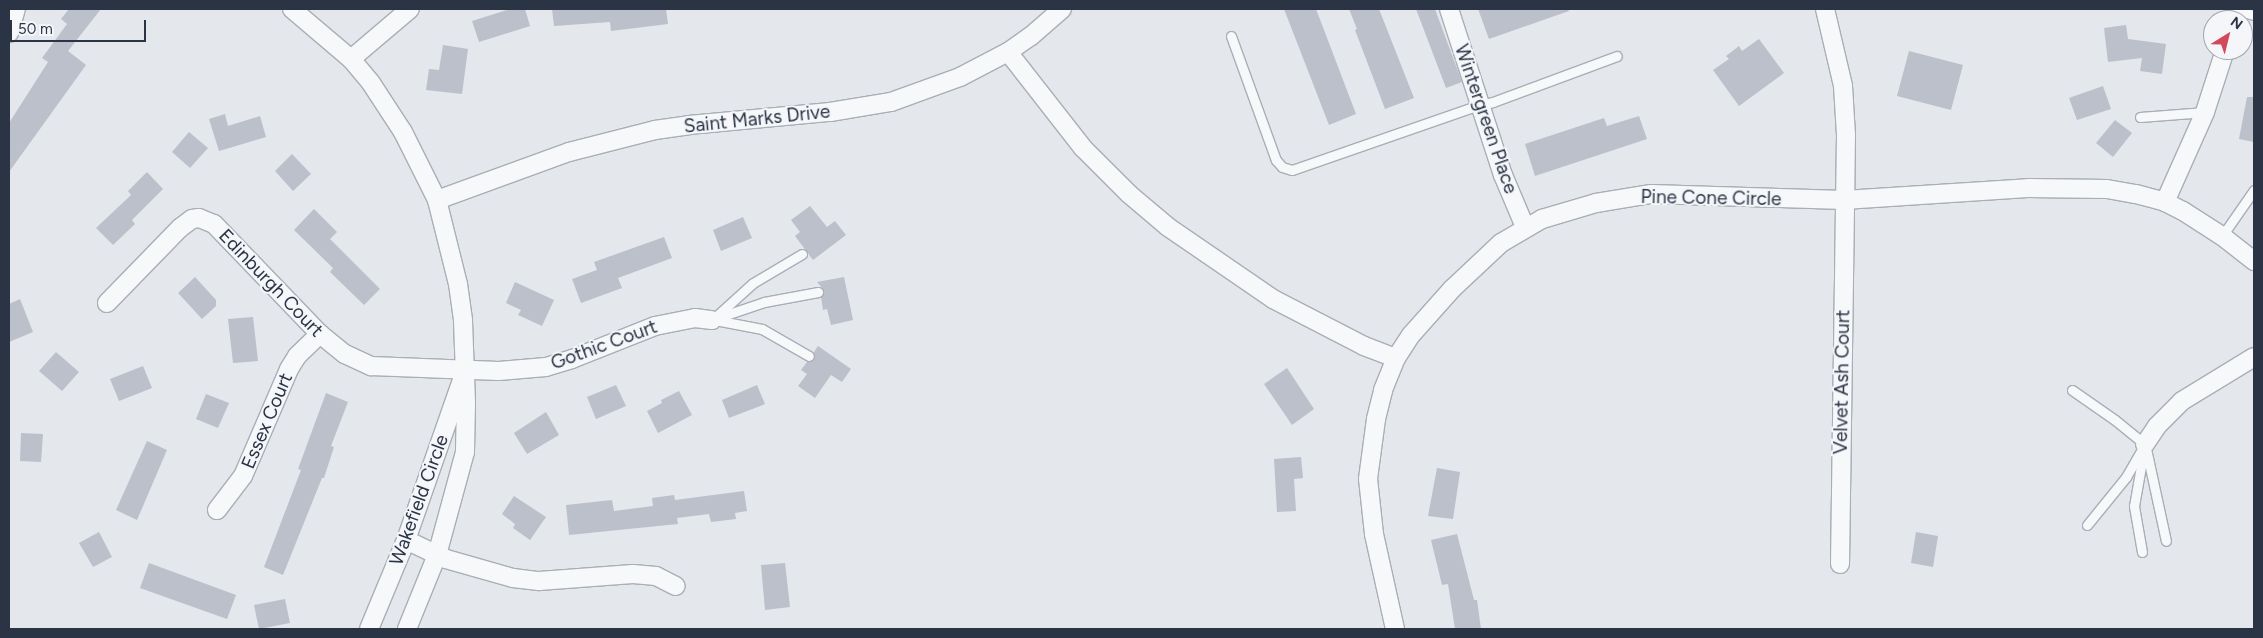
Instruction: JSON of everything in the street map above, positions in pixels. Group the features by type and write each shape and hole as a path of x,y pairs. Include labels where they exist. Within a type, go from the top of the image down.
{"street":[{"path":"9,33 16,9"},
{"name":"Wakefield Circle","path":"292,9 351,59 389,108 420,162 437,200 458,284 465,370 467,430 465,452 437,555 407,629"},
{"path":"351,59 410,9"},
{"name":"Saint Marks Drive","path":"437,200 569,152 655,130 839,111 891,102 960,77 1008,52 1031,36 1062,9"},
{"name":"Wintergreen Place","path":"1449,9 1503,176 1525,227"},
{"name":"Velvet Ash Court","path":"1825,9 1843,86 1846,135 1840,564"},
{"path":"1008,52 1083,148 1129,194 1168,227 1273,299 1364,346 1396,358"},
{"path":"2165,202 2205,112 2222,60"},
{"name":"Pine Cone Circle","path":"1395,629 1374,534 1368,479 1376,419 1383,390 1396,358 1411,335 1468,273 1501,243 1525,227 1542,219 1596,203 1651,194 1844,200 2028,188 2078,188 2136,194 2165,202 2222,236 2254,261"},
{"name":"Edinburgh Court","path":"107,303 180,228 192,219 199,218 214,224 320,334 345,354 371,366 465,370"},
{"name":"Gothic Court","path":"465,370 499,371 546,367 572,359 655,326 695,318 712,320"},
{"name":"Essex Court","path":"216,510 244,476 289,369 298,356 320,334"},
{"path":"2145,444 2157,426 2182,401 2254,357"},
{"name":"Wakefield Circle","path":"369,629 406,540 465,370"},
{"path":"406,540 437,555 473,568 513,578 539,581 633,574 656,576 676,586"}],"lane":[{"path":"1232,36 1276,160 1282,167 1292,170 1479,105 1493,102 1617,56"},
{"path":"2140,117 2205,112"},
{"path":"2222,236 2254,190"},
{"path":"712,320 753,284 802,254"},
{"path":"712,320 764,302 818,292"},
{"path":"712,320 762,329 809,356"},
{"path":"2072,390 2145,444 2166,541"},
{"path":"2087,526 2126,477 2145,444"},
{"path":"2142,552 2134,506 2145,444"}],"building":[{"path":"69,9 101,9 68,51 86,65 9,172 9,123 48,62 42,58 67,24 61,19"},
{"path":"510,9 525,9 530,26 479,42 472,21"},
{"path":"552,9 666,9 668,24 611,31 610,22 554,26"},
{"path":"1284,9 1316,9 1356,114 1329,125"},
{"path":"1349,9 1379,9 1414,98 1385,109"},
{"path":"1416,9 1435,9 1462,82 1446,88"},
{"path":"1478,9 1568,9 1569,11 1489,39"},
{"path":"2126,25 2128,39 2166,44 2162,74 2140,71 2142,58 2108,62 2104,28"},
{"path":"1759,39 1784,73 1739,106 1713,70 1729,59 1726,56 1739,46 1742,51"},
{"path":"443,45 468,49 462,94 426,90 429,69 439,70"},
{"path":"1909,51 1963,65 1951,110 1897,96"},
{"path":"2103,86 2111,109 2077,120 2069,98"},
{"path":"2247,97 2254,97 2254,142 2239,139"},
{"path":"225,114 228,126 260,116 266,137 219,151 209,119"},
{"path":"1639,116 1647,139 1535,176 1525,144 1604,118 1607,126"},
{"path":"2115,120 2132,133 2113,157 2096,143"},
{"path":"189,132 208,148 190,168 172,152"},
{"path":"292,154 311,174 293,191 275,171"},
{"path":"147,172 163,189 132,220 135,224 113,245 96,228 131,195 128,191"},
{"path":"810,206 827,227 835,221 846,235 813,260 795,236 800,232 791,220"},
{"path":"314,209 337,232 330,239 380,289 364,305 330,272 333,268 294,230"},
{"path":"743,217 752,238 721,251 713,230"},
{"path":"664,237 672,258 618,278 622,288 581,303 572,279 597,270 594,262"},
{"path":"195,277 216,300 216,306 202,319 178,293"},
{"path":"844,277 853,320 831,325 827,309 823,310 821,297 824,290 817,282"},
{"path":"515,282 554,300 542,326 518,315 521,310 506,303"},
{"path":"20,299 33,332 9,342 9,304"},
{"path":"253,317 258,361 233,363 228,319"},
{"path":"818,346 851,369 842,382 831,375 815,398 798,386 807,374 801,370 807,362 814,360 814,352"},
{"path":"56,352 79,372 62,391 39,371"},
{"path":"143,366 152,388 119,401 110,379"},
{"path":"1287,368 1314,409 1292,425 1264,384"},
{"path":"616,385 626,406 596,419 587,397"},
{"path":"757,385 765,404 729,418 722,400"},
{"path":"679,391 692,415 658,433 647,411 662,403 661,400"},
{"path":"326,393 348,402 331,446 334,447 324,478 322,478 283,575 264,567 301,470 298,469"},
{"path":"206,394 229,403 218,428 196,419"},
{"path":"546,412 559,435 527,454 514,433"},
{"path":"21,433 43,434 41,462 20,461"},
{"path":"147,441 167,450 137,520 116,510"},
{"path":"1301,457 1303,478 1294,479 1296,511 1277,512 1274,459"},
{"path":"1437,468 1460,472 1453,519 1428,516"},
{"path":"744,491 747,511 735,513 736,519 711,522 709,514 677,518 678,524 569,535 566,505 612,500 614,511 653,506 652,498 674,495 675,500"},
{"path":"514,496 546,517 530,540 513,528 515,524 502,514"},
{"path":"99,532 112,557 93,567 79,543"},
{"path":"1916,532 1938,536 1933,567 1911,563"},
{"path":"1457,534 1474,600 1477,600 1481,629 1455,629 1448,584 1442,585 1431,540"},
{"path":"149,563 236,595 227,619 140,588"},
{"path":"785,563 790,607 765,610 761,565"},
{"path":"285,599 290,623 259,629 254,605"}]}
